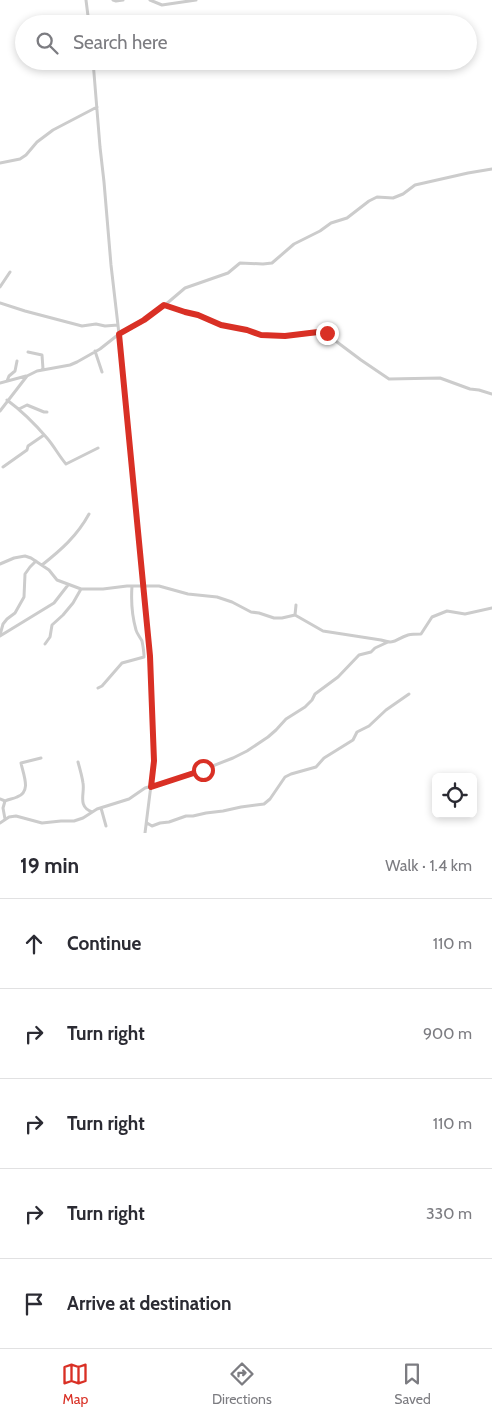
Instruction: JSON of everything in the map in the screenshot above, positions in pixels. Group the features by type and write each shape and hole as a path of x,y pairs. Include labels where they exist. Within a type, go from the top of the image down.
{"street":[{"path":"86,0 88,15"},
{"path":"113,0 123,0"},
{"path":"150,0 162,5 196,0"},
{"path":"94,70 150,656 154,761 145,833"},
{"path":"0,163 20,160 37,142 56,128 97,107"},
{"path":"0,383 43,370 72,364 144,320 185,288 228,273 240,263 263,264 272,262 294,244 320,231 331,223 348,218 378,197 393,198 415,186 492,169"},
{"path":"0,287 10,272"},
{"path":"0,302 82,326 96,324 105,326 118,325"},
{"path":"164,305 198,315 221,325 261,335 285,336 325,333 389,379 440,378 470,389 492,394"},
{"path":"96,351 102,372"},
{"path":"28,352 42,355 43,370"},
{"path":"6,381 15,371 18,361"},
{"path":"0,411 27,376"},
{"path":"7,400 20,409 44,435 66,464 98,448"},
{"path":"20,409 27,406 47,412"},
{"path":"3,467 44,435"},
{"path":"42,565 73,538 89,514"},
{"path":"0,564 25,556 49,570 57,580 81,589 159,586 188,594 217,597 251,612 274,618 295,615 323,631 388,642"},
{"path":"0,635 3,624 15,613 24,597 26,574 36,561"},
{"path":"0,635 54,603 68,585"},
{"path":"98,688 102,686 122,663 144,657 142,641 137,634 131,602 132,586"},
{"path":"46,644 50,636 52,624 73,603 81,589"},
{"path":"295,615 296,606"},
{"path":"0,823 4,819 16,816 42,823 74,821 101,808 129,799 145,788 187,776 233,758 247,751 276,730 286,719 305,707 315,694 338,677 359,655 371,652 388,642 421,634 432,617 447,610 466,614 492,608"},
{"path":"147,823 152,826 206,812 264,804 291,774 316,767 324,758 353,740 357,732 369,726 386,710 409,694"},
{"path":"0,799 5,801 20,797 26,785 21,763 41,758"},
{"path":"78,762 84,785 82,800 87,810 92,812"},
{"path":"4,819 3,808 5,801"},
{"path":"101,808 106,826"}],"route":[{"path":"203,770 151,787 154,761 150,656 119,334 144,320 164,305 193,313 221,325 261,335 285,336 318,332 327,333"}]}
